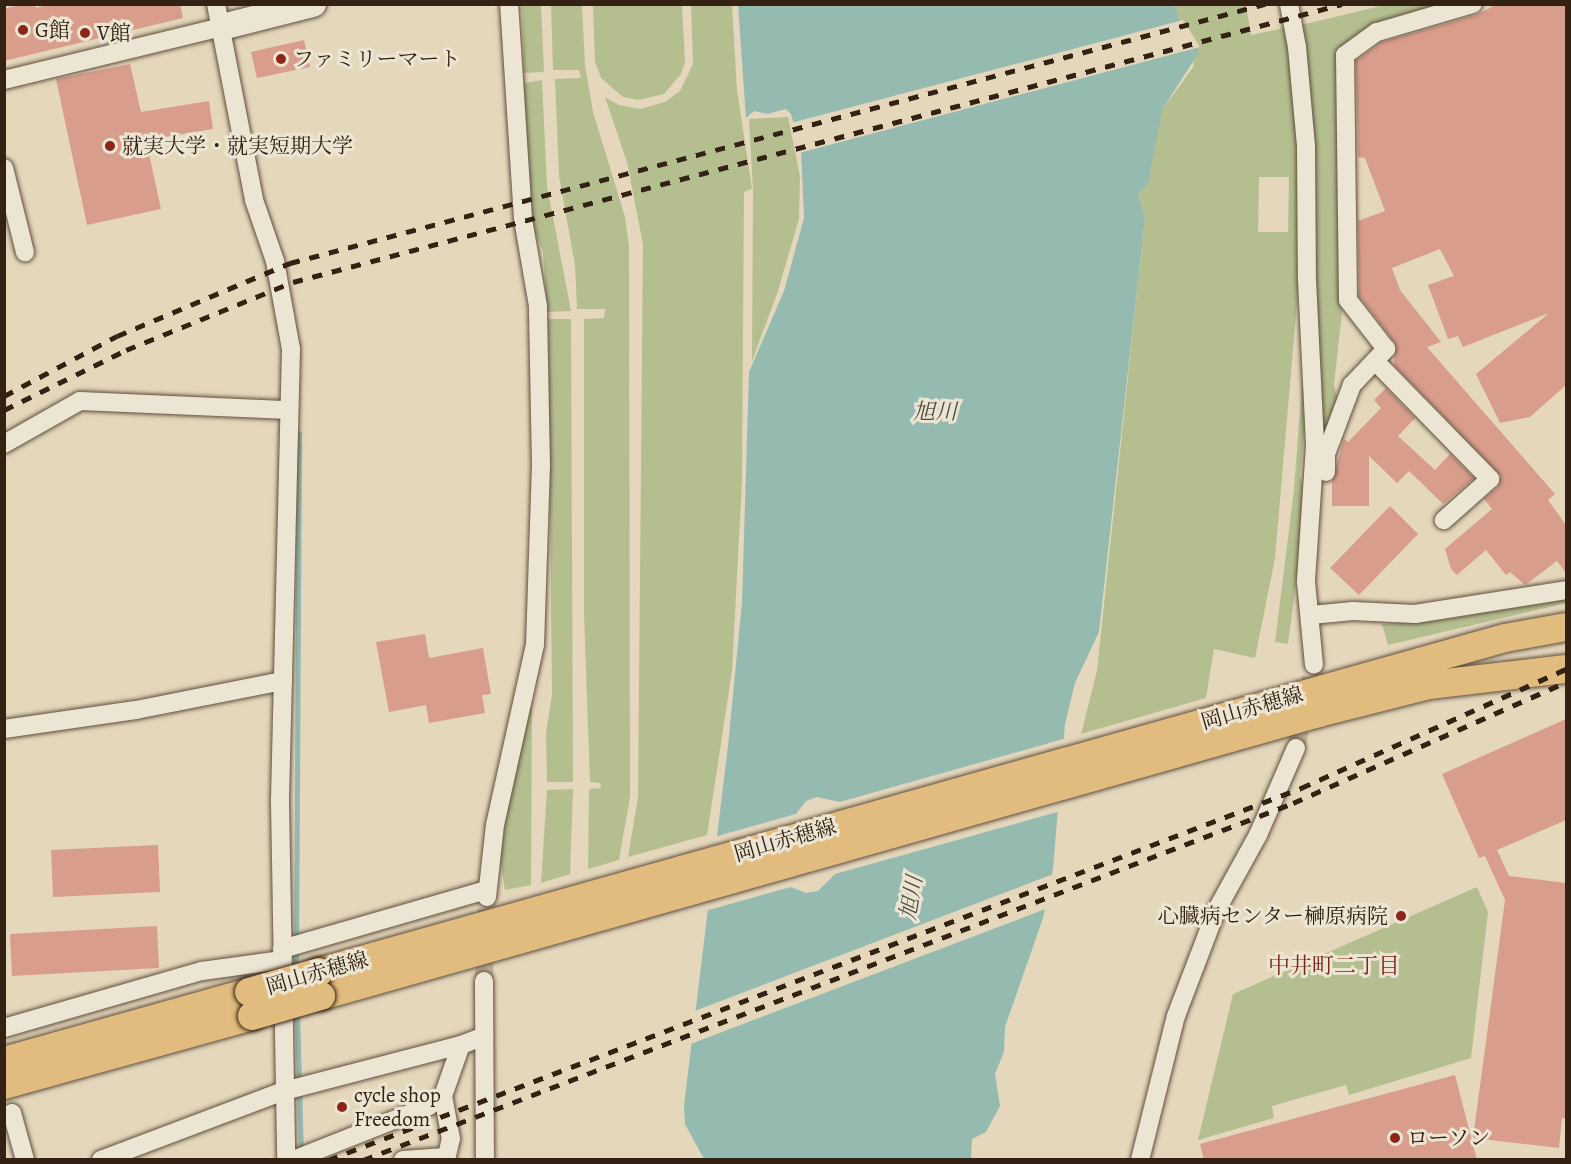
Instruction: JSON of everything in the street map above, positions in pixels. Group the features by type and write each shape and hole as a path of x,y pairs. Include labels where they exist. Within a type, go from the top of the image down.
{"main road":[{"name":"岡山赤穂線","path":"4,1085 250,1004 1232,725 1505,638 1566,627"},
{"name":"岡山赤穂線","path":"1232,725 1429,685 1566,669"},
{"name":"岡山赤穂線","path":"4,1061 250,1004"}],"street":[{"path":"4,80 219,16 313,4"},
{"path":"4,1028 487,893 495,825 535,645 542,467 538,306 523,219 509,4"},
{"path":"1289,4 1306,146 1314,509 1306,582 1311,615 1314,665"},
{"path":"1314,509 1326,506 1326,454 1342,421 1352,385 1386,349 1355,314 1346,288 1348,148 1342,64 1353,46 1377,32 1473,4"},
{"path":"219,16 254,200 275,261 291,349 283,681 296,1158 429,1106 443,1096"},
{"path":"4,168 25,252"},
{"path":"1375,361 1490,479 1444,520"},
{"path":"4,444 81,401 289,410"},
{"path":"1311,615 1427,613 1566,590"},
{"path":"4,729 136,710 283,681"},
{"path":"1140,1160 1176,1016 1216,911 1272,806 1296,748"},
{"path":"484,981 485,1160"},
{"path":"101,1160 295,1089 461,1046 484,1036"},
{"path":"402,1160 445,1158 451,1139 443,1096 461,1046"},
{"path":"12,1113 25,1160"}],"green space":[{"path":"522,5 541,5 544,72 524,73"},
{"path":"551,5 582,5 585,65 593,112 625,217 629,247 630,797 619,860 588,869 589,789 601,788 600,783 590,782 584,613 584,319 604,318 605,309 577,309 575,265 559,176 555,79 581,78 579,70 553,70"},
{"path":"593,5 682,5 685,62 681,74 664,94 638,100 623,97 601,78 595,62"},
{"path":"691,5 732,5 737,90 752,189 744,192 742,481 732,671 707,835 628,857 638,797 643,244 627,162 605,97 619,105 640,109 665,102 680,91 693,64"},
{"path":"1170,5 1246,5 1251,35 1288,27 1300,146 1299,280 1275,558 1255,658 1214,649 1206,698 1081,734 1097,671 1145,218 1138,194 1162,110 1194,66 1177,9","holes":["1259,177 1289,177 1288,232 1258,232"]},
{"path":"1385,5 1458,5 1349,44 1343,303 1334,385 1340,408 1323,450 1301,25"},
{"path":"542,80 547,186 571,311 547,312 543,251 532,226 524,83"},
{"path":"788,117 800,176 799,219 777,294 752,361 753,190 749,119"},
{"path":"548,319 571,319 573,782 547,782 546,733 552,695"},
{"path":"1303,371 1305,424 1300,476 1307,500 1288,644 1275,642 1294,489"},
{"path":"1566,598 1566,603 1388,645 1382,624 1442,620"},
{"path":"532,700 531,885 505,890 500,860 509,790"},
{"path":"573,789 570,874 541,883 547,790"},
{"path":"1477,887 1488,912 1471,1058 1349,1095 1346,1085 1272,1106 1274,1118 1198,1140 1233,994"}],"water":[{"name":"旭川","path":"738,5 1170,5 1177,9 1183,31 1193,37 1199,52 1162,110 1148,183 1138,194 1145,218 1099,632 1075,683 1065,724 1053,869 1043,918 1005,1027 1004,1052 995,1074 1000,1106 986,1132 972,1139 971,1159 704,1159 685,1124 684,1105 728,746 742,602 749,372 784,291 804,218 801,150 791,114 786,109 767,114 754,111 746,118"}],"pier":[{"path":"1183,20 1200,47 799,153 791,123"},
{"path":"1067,738 1061,811 835,874 818,891 806,893 791,887 705,911 714,837 796,814 806,801 817,797 840,802"},
{"path":"1056,873 1048,908 688,1045 692,1012"}],"building":[{"path":"22,4 35,4 36,8 52,4 180,4 183,18 4,61 4,9"},
{"path":"1497,4 1566,4 1566,385 1530,417 1500,423 1476,374 1549,313 1463,347 1458,336 1448,339 1428,285 1454,276 1440,249 1392,268 1400,290 1441,342 1427,347 1555,494 1548,500 1566,525 1566,573 1557,561 1525,585 1510,572 1506,575 1486,550 1457,575 1451,569 1445,549 1492,509 1484,499 1498,487 1501,476 1394,365 1395,343 1359,296 1358,221 1385,211 1365,158 1358,157 1356,61 1382,42 1476,15"},
{"name":"ファミリーマート","path":"304,40 310,67 257,78 251,52"},
{"name":"就実大学・就実短期大学","path":"130,64 141,112 209,101 213,129 146,140 161,209 87,225 56,79"},
{"path":"1386,388 1415,418 1398,436 1435,470 1450,454 1474,478 1443,504 1409,471 1397,483 1369,456 1369,506 1332,506 1332,481 1344,439 1348,442 1381,408 1374,400"},
{"path":"1390,506 1418,534 1359,595 1330,568"},
{"path":"425,634 429,658 483,648 491,694 482,695 485,713 429,723 426,705 389,712 376,642"},
{"path":"1566,719 1566,820 1497,850 1509,876 1566,883 1566,1119 1562,1118 1559,1148 1473,1138 1505,900 1485,856 1479,858 1442,774"},
{"path":"158,845 160,892 53,897 51,850"},
{"path":"157,926 159,968 12,976 10,934"},
{"path":"1455,1075 1477,1160 1204,1160 1200,1144"}],"waterway":[{"path":"296,969 299,433"},
{"path":"297,1011 301,1152"}],"tunnel":[{"path":"1296,748 1314,665"},
{"path":"484,981 487,897"}],"railway":[{"path":"4,396 117,336 290,263 1265,4"},
{"path":"4,410 126,350 293,282 1342,4"},
{"path":"328,1160 1301,788 1566,669"},
{"path":"363,1160 1293,803 1566,682"}],"place":[{"name":"G館","path":"23,30"},
{"name":"V館","path":"85,33"},
{"name":"ファミリーマート","path":"281,59"},
{"name":"就実大学・就実短期大学","path":"110,146"},
{"name":"心臓病センター榊原病院","path":"1401,916"},
{"name":"cycle shop Freedom","path":"342,1107"},
{"name":"ローソン","path":"1395,1138"}],"district":[{"name":"中井町二丁目","path":"1334,967"}]}
